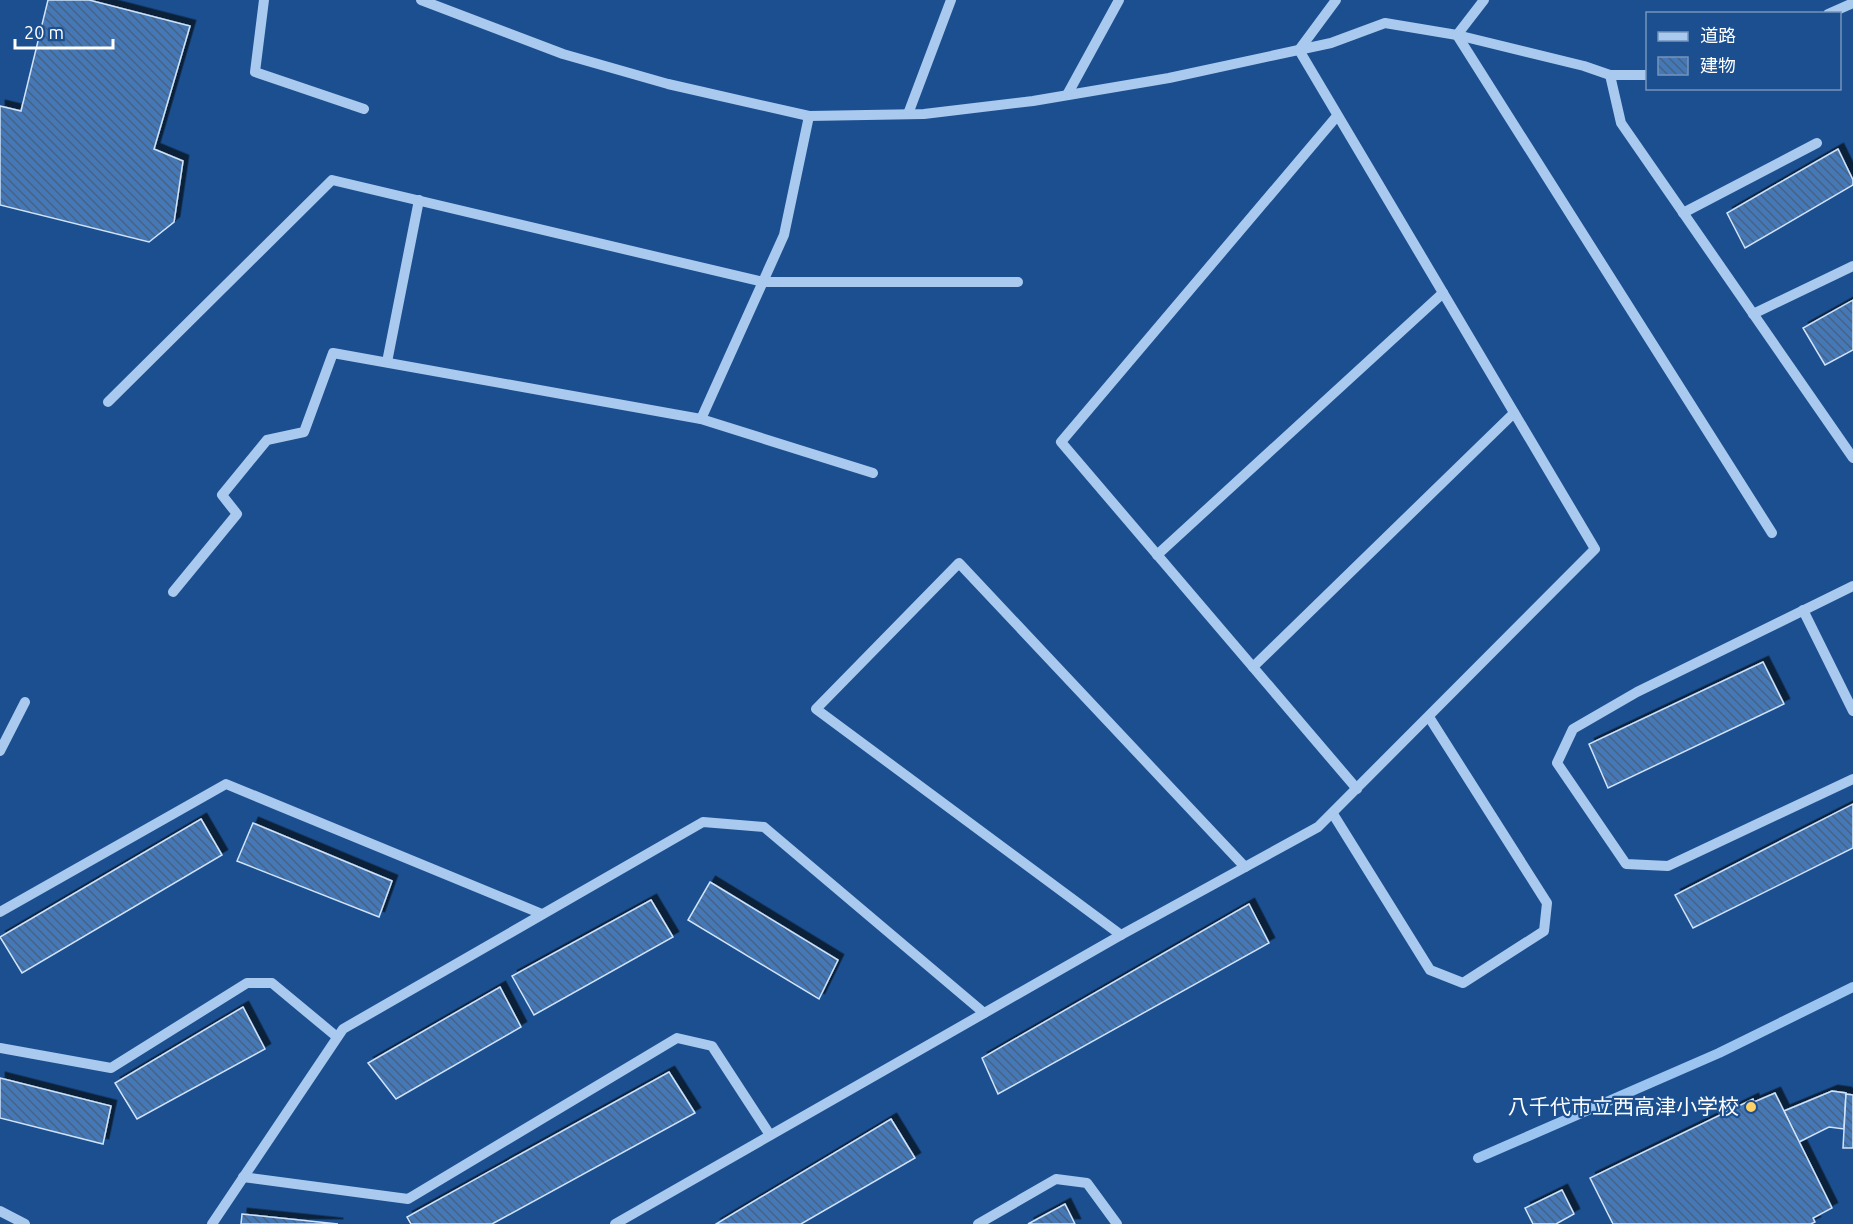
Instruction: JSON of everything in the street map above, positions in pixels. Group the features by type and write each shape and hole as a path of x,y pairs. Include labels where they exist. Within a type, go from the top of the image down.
{"street":[{"path":"264,0 255,72 364,109"},
{"path":"421,0 563,54 668,84 809,116 924,114 1169,78 1331,43 1385,23 1457,35 1584,66 1610,75 1646,75"},
{"path":"908,114 951,0"},
{"path":"1067,94 1119,0"},
{"path":"1299,50 1336,0"},
{"path":"1457,35 1484,0"},
{"path":"1832,12 1853,3"},
{"path":"1457,35 1772,533"},
{"path":"615,1224 1121,935 1318,826 1333,814 1595,549 1299,50"},
{"path":"1610,75 1621,123 1853,458"},
{"path":"701,419 784,235 809,116"},
{"path":"1337,116 1061,442 1357,789"},
{"path":"1683,213 1816,143"},
{"path":"108,402 332,180 763,282 1018,282"},
{"path":"387,362 419,200"},
{"path":"1754,314 1853,266"},
{"path":"1157,555 1443,293"},
{"path":"173,592 237,514 222,495 267,440 304,432 333,353 701,419 873,473"},
{"path":"1253,668 1514,413"},
{"path":"1121,935 816,709 959,563 1245,867"},
{"path":"1853,586 1637,692 1573,729 1557,763 1626,864 1668,866 1853,779"},
{"path":"1803,610 1853,711"},
{"path":"0,751 25,702"},
{"path":"1333,814 1430,970 1463,983 1544,932 1547,903 1429,717"},
{"path":"0,912 226,784 542,914"},
{"path":"212,1224 343,1029 703,822 764,827 984,1013"},
{"path":"0,1048 111,1068 247,983 272,983 337,1037"},
{"path":"243,1177 408,1199 677,1038 712,1046 770,1135"},
{"path":"978,1224 1056,1179 1087,1183 1117,1224"},
{"path":"0,1211 25,1224"}],"building":[{"path":"48,0 89,0 190,26 154,149 183,161 174,222 149,242 0,205 0,106 21,111"},
{"path":"1838,149 1853,180 1853,185 1745,248 1727,213"},
{"path":"1853,300 1853,350 1825,365 1803,328"},
{"path":"1763,662 1784,704 1608,788 1589,744"},
{"path":"1853,804 1853,848 1693,928 1675,895"},
{"path":"201,819 222,855 22,973 0,937"},
{"path":"253,823 392,881 379,917 237,861"},
{"path":"710,882 838,960 819,999 688,920"},
{"path":"651,900 673,937 534,1015 512,976"},
{"path":"1249,904 1269,943 998,1094 982,1058"},
{"path":"500,987 521,1027 396,1099 368,1063"},
{"path":"243,1007 265,1049 137,1119 115,1083"},
{"path":"669,1072 695,1113 492,1224 411,1224 407,1217"},
{"path":"0,1078 111,1106 103,1144 0,1118"},
{"path":"1832,1091 1846,1093 1844,1129 1829,1127 1799,1142 1784,1111"},
{"path":"1775,1093 1832,1208 1813,1218 1815,1222 1811,1224 1613,1224 1590,1178 1753,1099 1754,1102"},
{"path":"1846,1094 1853,1095 1853,1148 1843,1148"},
{"path":"891,1119 915,1158 801,1224 716,1224"},
{"path":"1562,1190 1574,1214 1556,1224 1533,1224 1525,1208"},
{"path":"1065,1204 1075,1224 1028,1224"},
{"path":"242,1214 338,1224 241,1224"}],"waterway":[{"path":"1478,1158 1719,1053 1853,987"}],"place":[{"name":"八千代市立西高津小学校","path":"1751,1107"}]}
